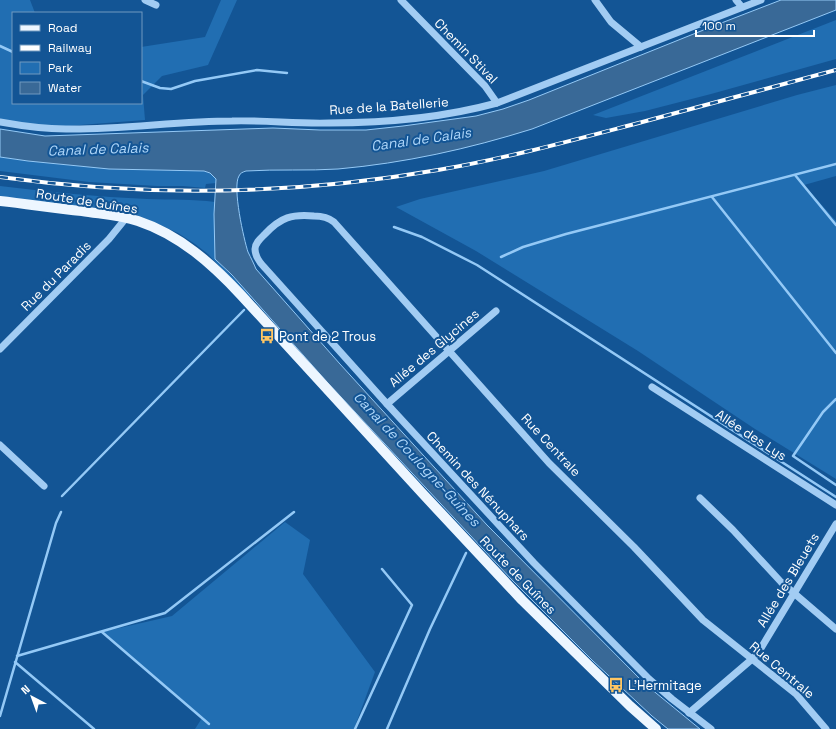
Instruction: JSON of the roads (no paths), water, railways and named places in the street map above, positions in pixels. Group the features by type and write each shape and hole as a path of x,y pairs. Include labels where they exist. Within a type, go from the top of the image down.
{"main road":[{"name":"Route de Guînes","path":"0,201 126,218 150,226 182,243 204,258 221,274 522,600 630,706 656,729"}],"street":[{"path":"146,0 156,5"},
{"name":"Chemin Stival","path":"401,0 484,86 496,103"},
{"path":"594,0 611,22 642,47"},
{"path":"736,0 742,7"},
{"name":"Rue de la Batellerie","path":"0,122 65,129 232,120 351,123 455,113 496,103 760,0"},
{"name":"Rue Centrale","path":"259,240 273,225 290,216 319,216 331,220 538,451 634,547 694,611 752,660 796,694 826,729"},
{"name":"Rue du Paradis","path":"0,349 109,239 126,218"},
{"name":"Chemin des Nénuphars","path":"259,240 256,244 255,251 262,265 387,404 534,563 642,672 711,729"},
{"name":"Allée des Glycines","path":"387,404 496,311"},
{"name":"Allée des Lys","path":"652,387 836,505"},
{"path":"0,445 44,486"},
{"path":"700,498 733,530 781,582 836,629"},
{"name":"Allée des Bleuets","path":"689,712 752,660 761,648 836,524"}],"water":[{"path":"781,0 836,0 836,10 532,129 508,136 460,149 388,163 327,170 246,171 240,174 237,182 239,214 244,237 248,252 256,269 340,364 487,525 645,684 700,729 668,729 593,661 512,580 327,382 232,275 215,259 214,214 216,179 210,173 204,171 109,169 0,157 0,129 45,136 273,128 366,130 476,116 529,100"}],"waterway":[{"path":"0,46 12,52"},
{"path":"142,81 160,88 171,89 195,81 257,70 287,73"},
{"path":"501,257 523,247 566,234 836,164"},
{"path":"795,175 836,225"},
{"path":"712,197 836,353"},
{"path":"394,227 422,237 477,265 836,497"},
{"path":"62,496 244,310"},
{"path":"836,399 823,412 793,456 836,485"},
{"path":"0,716 56,523 61,512"},
{"path":"17,656 165,613 294,512"},
{"path":"387,729 430,629 466,553"},
{"path":"355,729 412,605 382,569"},
{"path":"102,632 209,724"},
{"path":"15,662 94,729"}],"railway":[{"path":"0,177 109,188 164,190 274,188 384,178 438,170 517,154 836,70"}],"place":[{"name":"Pont de 2 Trous","path":"267,336"},
{"name":"L'Hermitage","path":"616,685"}],"water label":[{"name":"Canal de Calais","path":"421,139"},
{"name":"Canal de Calais","path":"98,149"},
{"name":"Canal de Coulogne-Guînes","path":"417,459"}]}
